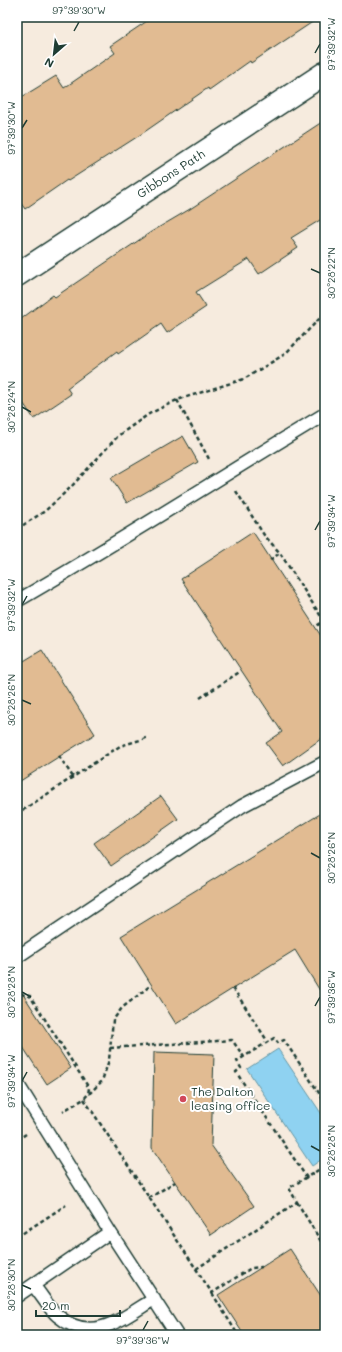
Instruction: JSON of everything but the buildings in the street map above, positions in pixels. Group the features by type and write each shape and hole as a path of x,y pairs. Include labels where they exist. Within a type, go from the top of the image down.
{"street":[{"name":"Gibbons Path","path":"17,275 325,73"}],"lane":[{"path":"17,601 92,558 325,414"},
{"path":"17,957 242,806 325,762"},
{"path":"17,1083 110,1232 177,1335"},
{"path":"17,1296 110,1232"},
{"path":"33,1285 57,1316 74,1327 93,1330 111,1325 154,1299"}],"path":[{"path":"17,529 45,511 70,488 119,435 149,414 177,400 244,378 285,354 325,313"},
{"path":"177,400 209,459"},
{"path":"234,489 264,535 280,553 324,620 315,627"},
{"path":"270,560 280,553"},
{"path":"200,698 241,671"},
{"path":"17,814 120,746 146,738"},
{"path":"60,756 73,777"},
{"path":"63,1111 84,1099 102,1081 109,1060 113,1020 122,1008 151,985"},
{"path":"17,988 21,994 30,996 89,1088 88,1094"},
{"path":"233,988 268,1042"},
{"path":"307,1178 236,1072 241,1068 237,1061 274,1038 278,1043 284,1040 325,1102"},
{"path":"110,1048 232,1040 244,1057"},
{"path":"84,1099 238,1335"},
{"path":"325,1166 289,1188 325,1248"},
{"path":"149,1198 175,1182"},
{"path":"196,1269 297,1202"},
{"path":"17,1237 66,1205"},
{"path":"212,1294 251,1268 262,1267"}],"water":[{"path":"278,1049 325,1119 325,1157 312,1166 247,1069"}],"place":[{"name":"The Dalton leasing office","path":"183,1099"}]}
